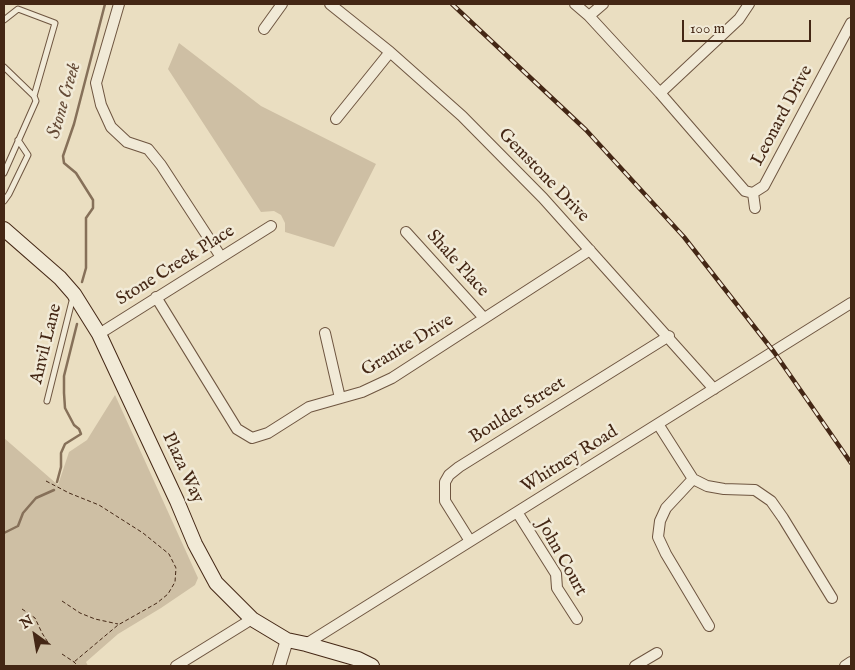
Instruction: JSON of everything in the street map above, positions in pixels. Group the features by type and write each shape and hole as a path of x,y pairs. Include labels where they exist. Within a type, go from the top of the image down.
{"main road":[{"name":"Plaza Way","path":"4,229 60,278 74,294 99,334 177,501 195,544 216,583 252,619 287,640 358,659 372,666"}],"street":[{"path":"119,4 96,83 101,105 111,127 126,142 148,149 161,165 221,257"},
{"path":"264,29 282,4"},
{"name":"Gemstone Drive","path":"330,4 390,52 462,116 544,198 669,336 714,389"},
{"name":"Leonard Drive","path":"575,4 589,16 660,93 745,191 754,193 764,186 851,23"},
{"path":"589,16 603,4"},
{"path":"660,93 739,20 749,4"},
{"path":"336,119 390,52"},
{"path":"754,193 755,208"},
{"name":"Stone Creek Place","path":"99,334 271,226"},
{"name":"Shale Place","path":"406,232 484,318"},
{"name":"Granite Drive","path":"156,297 237,429 252,438 268,433 309,407 362,392 392,378 590,250"},
{"name":"Whitney Road","path":"306,644 851,303"},
{"path":"325,334 340,398"},
{"name":"Boulder Street","path":"470,541 445,501 445,482 449,475 669,336"},
{"path":"658,424 693,479 707,486 724,489 755,490 771,501 832,598"},
{"path":"693,479 666,508 660,521 658,537 666,554 709,626"},
{"name":"John Court","path":"517,512 556,574 557,588 576,619"},
{"path":"176,666 252,619"},
{"path":"279,666 287,640"},
{"path":"635,666 657,653"},
{"path":"845,666 851,662"}],"lane":[{"path":"4,20 18,9 55,22 34,96"},
{"path":"4,67 34,96 36,101 4,173"},
{"path":"4,201 28,155 18,140"},
{"name":"Anvil Lane","path":"47,401 74,294"}],"path":[{"path":"46,481 69,493 90,500 162,547 173,561 176,576 175,582 168,594 157,603 118,625 74,662"},
{"path":"62,601 80,613 118,625"},
{"path":"22,609 35,618 49,644"},
{"path":"62,654 78,666"}],"shaded area":[{"path":"179,43 261,106 376,164 334,247 285,232 285,223 281,215 274,211 261,212 168,69"},
{"path":"115,395 198,578 195,585 118,634 86,662 88,666 4,666 4,438 58,485 69,452 87,440"}],"waterway":[{"name":"Stone Creek","path":"82,282 86,268 86,218 93,208 93,200 76,173 64,163 63,156 74,124 105,4"},
{"name":"Stone Creek","path":"57,482 61,467 61,453 65,444 81,434 65,408 64,393 64,376 77,324"},
{"name":"Stone Creek","path":"4,533 18,526 23,513 36,498 54,490"}],"railway":[{"path":"452,4 586,130 684,237 774,352 851,463"}]}
